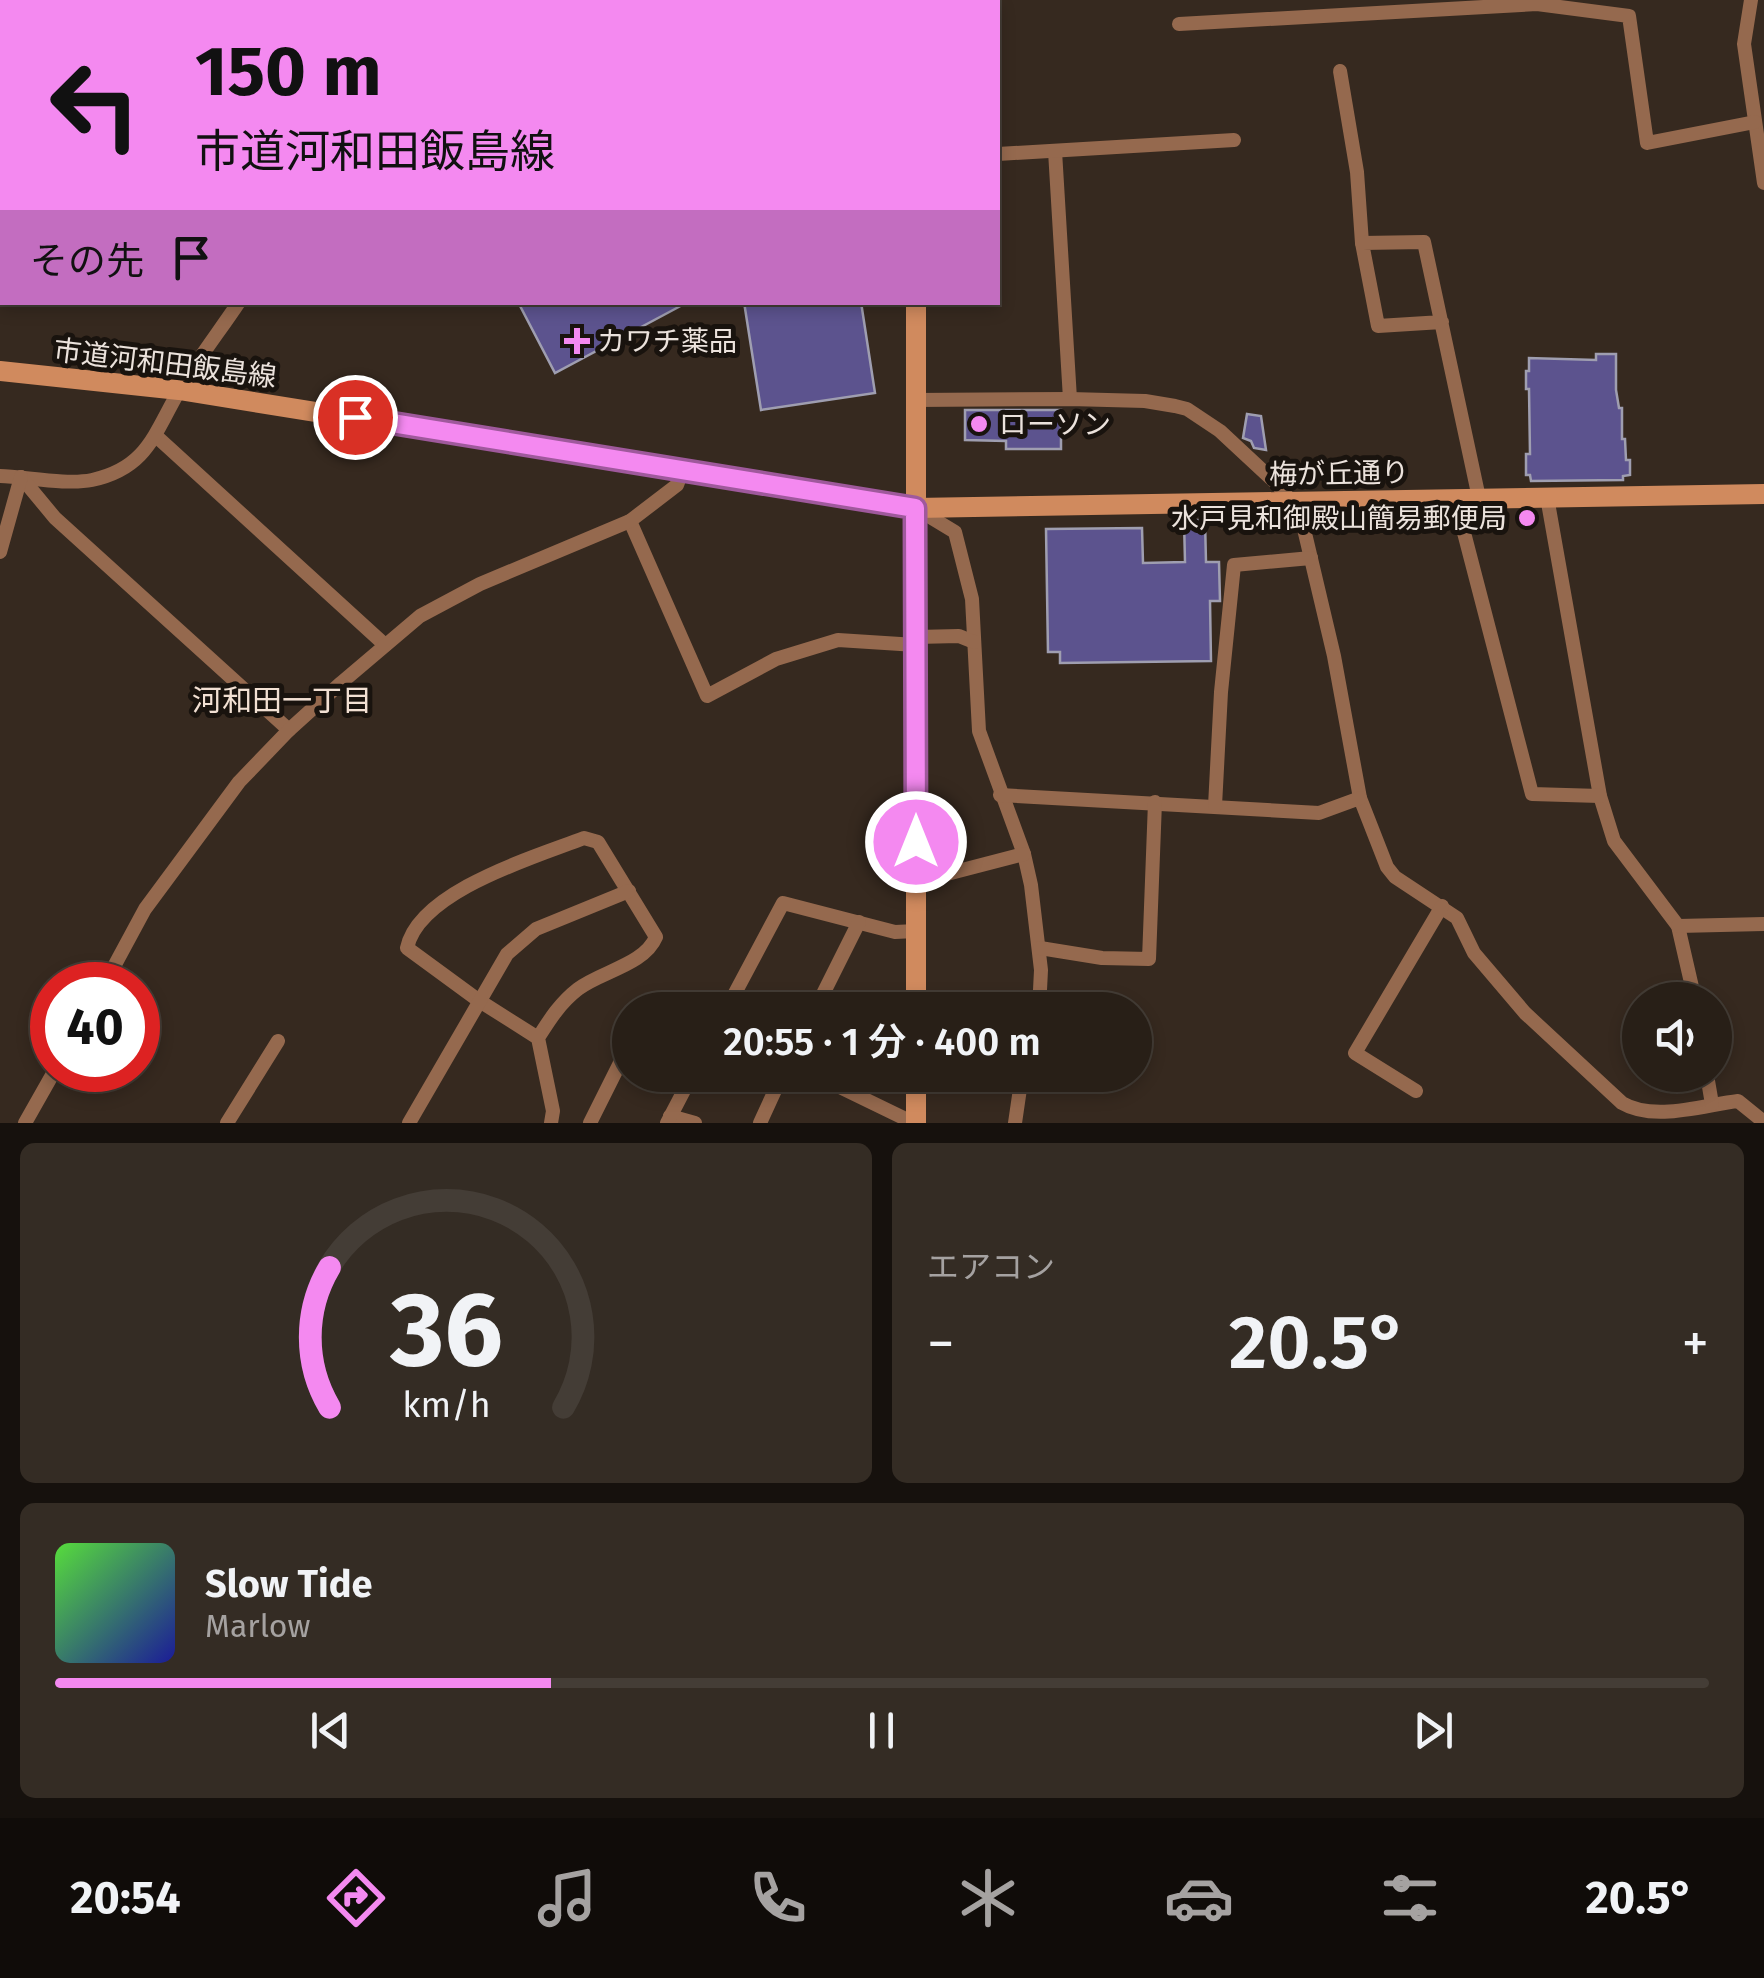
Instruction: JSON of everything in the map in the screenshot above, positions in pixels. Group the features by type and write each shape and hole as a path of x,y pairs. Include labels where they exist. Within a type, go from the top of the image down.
{"street":[{"path":"1750,0 1744,44 1764,183"},
{"path":"1179,24 1538,2 1630,16 1647,144 1755,122"},
{"path":"1340,71 1357,172 1362,243 1378,326 1442,322"},
{"path":"1000,154 1234,140"},
{"path":"1055,151 1070,399"},
{"path":"1362,243 1424,242 1479,498"},
{"path":"0,476 88,481 130,466 156,436 179,390 237,305"},
{"path":"916,305 916,992"},
{"name":"市道河和田飯島線","path":"0,371 179,390 915,508"},
{"path":"915,400 1146,402 1188,409 1220,432 1300,512 1334,656 1360,798 1387,867 1395,877 1457,918 1474,953 1525,1013 1622,1104 1654,1112 1738,1102 1764,1122"},
{"path":"156,436 384,645"},
{"path":"117,962 145,910 239,782 289,730 384,645 420,616 474,587 630,521 677,485 683,469"},
{"path":"0,552 21,477"},
{"path":"21,477 55,518 289,730"},
{"name":"梅が丘通り","path":"915,508 1764,494"},
{"path":"1547,497 1600,796 1620,850 1678,926 1691,982"},
{"path":"1454,498 1532,794 1600,796"},
{"path":"915,508 956,532 972,600 978,732 1024,854 1040,948 1039,992"},
{"path":"630,521 707,696 776,659 838,640 916,641 959,636 974,642"},
{"path":"1216,806 1234,565 1311,558"},
{"path":"1000,795 1318,813 1360,798"},
{"path":"1040,948 1102,958 1149,959 1155,802"},
{"path":"538,1038 407,948 410,935 467,883 584,838 598,842 656,937 651,950 582,986 558,1005 538,1038 553,1111 551,1123"},
{"path":"916,882 1024,854"},
{"path":"408,1123 507,954 536,929 629,891"},
{"path":"736,992 783,903 895,932 916,932"},
{"path":"1416,1091 1355,1053 1442,906"},
{"path":"823,992 859,922"},
{"path":"1678,926 1764,924"},
{"path":"227,1123 278,1041"},
{"path":"590,1123 612,1080"},
{"path":"25,1123 43,1092"},
{"path":"683,1092 668,1119 695,1123"},
{"path":"760,1123 774,1092"},
{"path":"850,1092 915,1123 916,1092"},
{"path":"1016,1123 1020,1092"},
{"path":"1710,1092 1712,1104"}],"building":[{"name":"カワチ薬品","path":"520,305 682,305 555,373"},
{"path":"744,305 861,305 875,393 761,410"},
{"path":"1596,354 1616,354 1616,390 1630,475 1623,476 1623,480 1531,481 1530,475 1526,475 1526,454 1530,454 1526,389 1529,358 1596,360"},
{"path":"965,410 1061,410 1061,449 1006,449 1006,441 965,440"},
{"path":"1247,414 1261,416 1266,450 1254,448 1251,441 1243,438"},
{"path":"1184,520 1205,520 1206,562 1219,562 1220,601 1210,601 1211,661 1060,663 1060,652 1048,652 1046,529 1142,528 1143,563 1185,562"}],"place":[{"name":"カワチ薬品","path":"577,341"},
{"name":"ローソン","path":"979,424"},
{"name":"水戸見和御殿山簡易郵便局","path":"1527,518"}],"district":[{"name":"河和田一丁目","path":"282,701"}],"route":[{"path":"355,417 915,508 916,842"}]}
